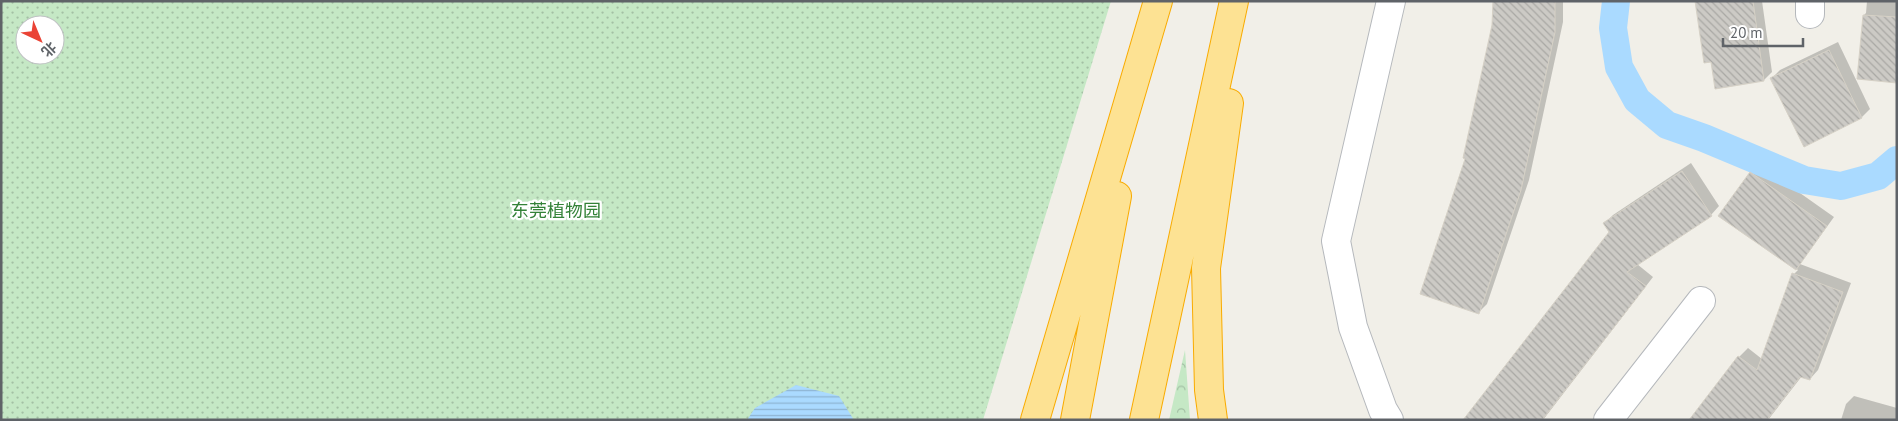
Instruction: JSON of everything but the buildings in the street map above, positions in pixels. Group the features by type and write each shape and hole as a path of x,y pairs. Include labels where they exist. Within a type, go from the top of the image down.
{"highway":[{"path":"1035,420 1146,48 1158,1"},
{"path":"1144,420 1234,1"},
{"path":"1212,420 1209,390 1206,268 1244,1"},
{"path":"1075,420 1146,48"}],"lane":[{"path":"1388,420 1353,327 1336,241 1391,1"},
{"path":"1608,420 1701,301"}],"green space":[{"name":"东莞植物园","path":"1,1 1111,1 983,420 1,420"},
{"path":"1185,350 1190,420 1169,420"}],"water":[{"path":"796,385 839,396 854,420 747,420 755,408"}],"waterway":[{"path":"1616,1 1613,28 1619,67 1637,100 1667,125 1704,138 1804,180 1841,186 1878,176 1897,160"}]}
